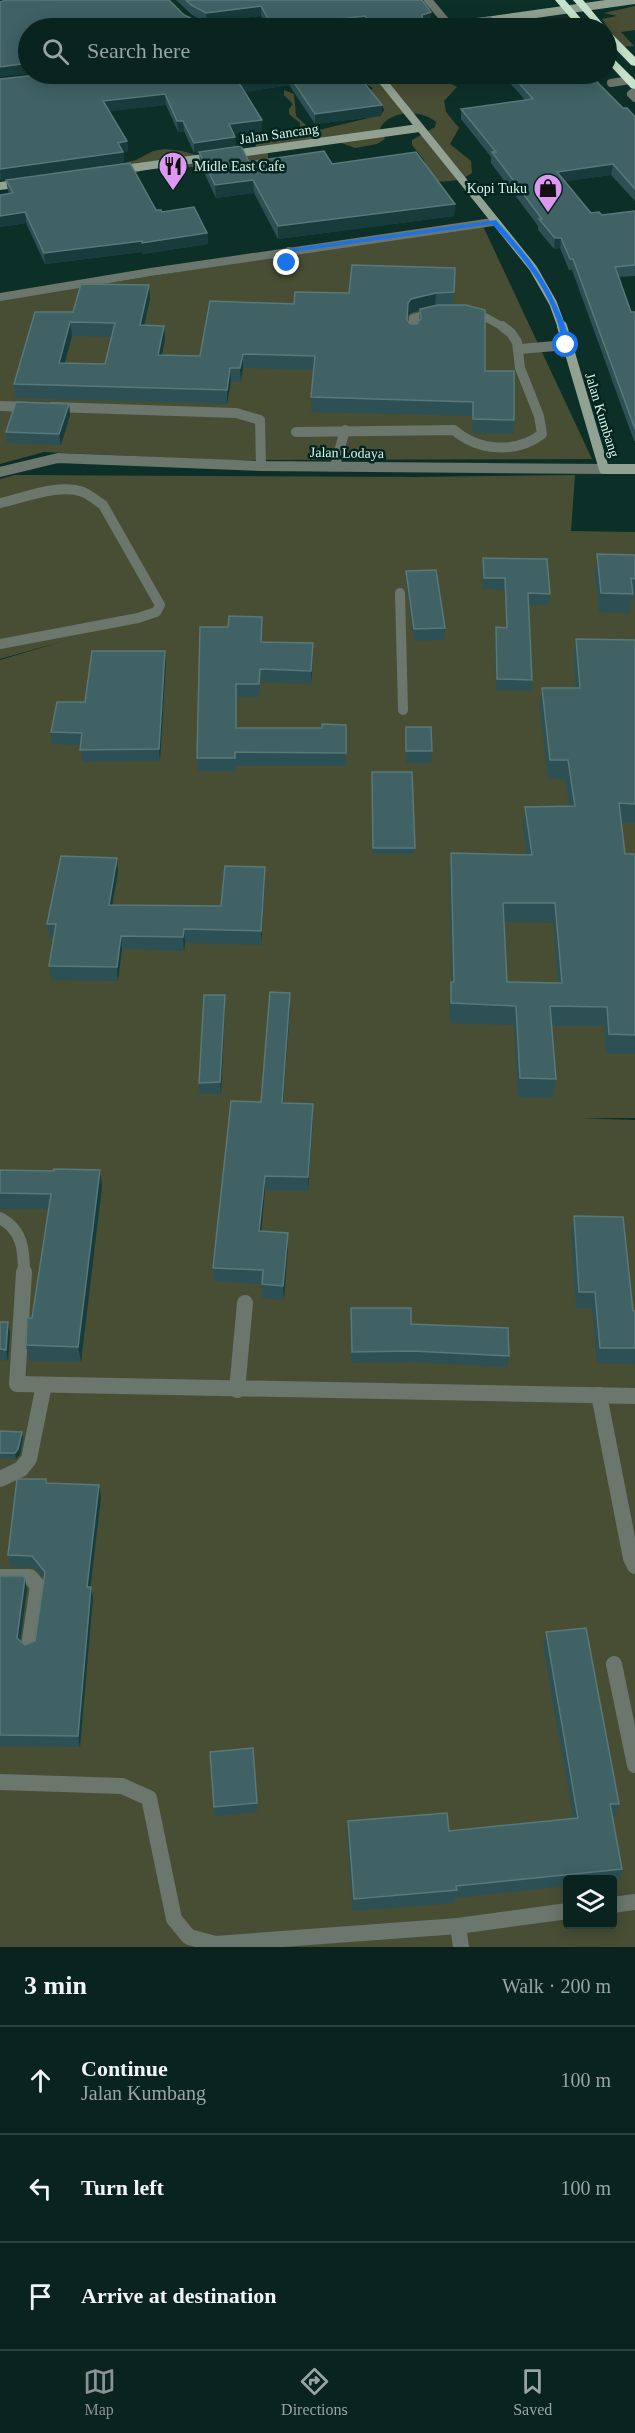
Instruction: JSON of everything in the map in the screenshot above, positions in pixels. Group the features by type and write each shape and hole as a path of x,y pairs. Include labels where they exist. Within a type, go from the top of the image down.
{"highway":[{"path":"560,0 575,18"},
{"path":"581,4 594,18"},
{"path":"617,41 631,53 635,63"},
{"path":"617,67 633,86"}],"street":[{"path":"428,0 443,18"},
{"path":"506,18 568,10 581,4 634,0"},
{"path":"617,83 633,86 631,94 635,98"},
{"name":"Jalan Kumbang","path":"385,84 493,222 530,261 544,284 564,330 566,345 604,469"},
{"name":"Jalan Sancang","path":"105,172 419,128"},
{"path":"0,186 35,181"},
{"path":"0,297 289,251 493,222"},
{"path":"287,263 289,251"},
{"path":"413,331 413,318 444,312"},
{"path":"296,432 454,430 460,438 469,443 492,447 536,441 542,434 542,423 538,408 519,366 520,349 511,333 502,326 475,314 455,312"},
{"path":"520,349 566,345"},
{"path":"0,406 236,412 251,415 260,420 261,466"},
{"path":"335,466 345,430"},
{"name":"Jalan Lodaya","path":"0,472 58,458 261,466 635,469"},
{"path":"0,503 63,490 83,492 93,498 103,505 160,605 156,612 138,618 0,644"},
{"path":"400,593 403,710"},
{"path":"0,1218 7,1221 20,1238 24,1264 17,1384 635,1396"},
{"path":"237,1390 245,1303"},
{"path":"0,1479 21,1469 29,1459 44,1385"},
{"path":"599,1395 631,1558 635,1566"},
{"path":"0,1577 30,1577 38,1586 28,1646"},
{"path":"614,1664 635,1765"},
{"path":"0,1782 122,1786 148,1798 174,1919 189,1937 215,1944 458,1926 563,1912"},
{"path":"617,1904 635,1902"},
{"path":"458,1926 461,1947"}],"green space":[{"path":"635,6 635,30 621,32 634,46 621,47 617,41 617,18 607,18 617,16 604,13"},
{"path":"366,84 451,84 457,87 444,101 446,112 459,128 450,144 471,161 472,173 457,180 431,181 424,160 412,145 412,140 435,127 436,122 414,113 398,115 385,122 380,128 385,139 377,144 355,148 336,141 295,149 273,148 268,153 268,159 260,163 207,167 159,167 132,175 55,175 51,170 112,160 124,163 136,160 153,151 165,149 203,157 250,151 256,146 255,141 288,133 287,128 300,128 300,123 289,114 289,109 293,104 284,95 284,90 294,94 296,116 308,127 319,130 381,115 384,110 382,105 366,98 367,93 373,88"},
{"path":"482,224 592,459 221,460 44,452 0,464 0,300"},
{"path":"15,475 416,477 575,475 571,531 635,532 635,1118 580,1118 635,1120 635,1947 0,1947 0,660 67,640 0,659 0,479"}],"building":[{"path":"6,0 169,0 184,15 190,18 18,18 18,64 0,67 0,2"},
{"path":"186,0 422,0 431,12 422,15 422,18 366,18 365,16 268,18 261,6 206,13"},
{"path":"18,77 18,84 240,84 262,120 229,124 235,137 194,143 183,121 177,121 165,94 103,101 127,141 118,143 123,152 0,169 0,79"},
{"path":"295,84 365,84 382,105 315,114"},
{"path":"520,84 599,84 635,117 635,189 613,164 557,172 591,213 599,212 602,215 635,211 635,265 615,267 631,312 635,312 635,429 573,259 570,259 561,238 555,238 539,219 542,219 492,152 496,152 461,109 533,99"},
{"path":"241,146 249,162 324,151 332,164 416,152 455,204 278,226 253,180 215,185 199,152"},
{"path":"130,163 156,210 162,212 194,207 207,233 142,243 142,241 44,253 25,212 0,216 0,195 13,193 6,180"},
{"path":"352,265 455,268 454,292 436,293 411,299 408,303 407,320 410,324 417,324 421,318 420,309 438,305 466,305 485,310 485,371 514,371 514,420 473,419 473,402 311,397 315,356 243,354 240,368 230,368 227,390 14,384 35,312 73,312 81,284 149,285 140,325 164,326 158,355 200,356 210,301 294,304 295,292 349,293","holes":["70,322 115,323 105,364 59,363"]},
{"path":"16,402 69,404 59,434 6,432"},
{"path":"597,554 635,555 635,579 631,578 633,594 601,593"},
{"path":"483,558 547,559 550,594 528,593 532,680 497,679 496,627 507,628 505,578 484,578"},
{"path":"436,570 445,628 414,629 406,571"},
{"path":"229,616 262,617 261,642 313,643 311,671 260,669 259,684 236,684 236,728 322,728 322,724 346,725 346,753 235,752 235,758 197,758 200,627 228,627"},
{"path":"576,639 635,640 635,804 619,803 625,854 635,854 635,1035 609,1034 607,1007 550,1006 556,1079 520,1078 516,1006 451,1003 451,982 454,982 451,853 532,855 525,807 575,806 568,760 550,760 542,688 580,688","holes":["503,903 555,903 562,983 507,982"]},
{"path":"92,651 165,651 159,749 80,750 82,733 51,732 57,702 85,702"},
{"path":"406,727 431,727 432,751 406,751"},
{"path":"372,772 412,772 415,848 373,848"},
{"path":"61,856 117,858 109,905 221,906 225,866 265,867 261,931 184,929 183,937 121,936 117,967 49,966 56,924 47,924"},
{"path":"270,992 290,993 282,1103 313,1104 308,1177 265,1176 259,1231 288,1233 283,1286 262,1284 263,1270 213,1268 231,1101 261,1102"},
{"path":"204,995 225,995 220,1082 199,1083"},
{"path":"54,1169 100,1170 78,1347 26,1345 27,1318 32,1318 51,1194 0,1193 0,1170 54,1171"},
{"path":"574,1216 623,1217 633,1311 635,1311 635,1348 600,1348 595,1292 579,1292"},
{"path":"351,1308 411,1308 411,1324 508,1328 509,1356 412,1351 352,1352"},
{"path":"0,1322 8,1322 6,1350 0,1349"},
{"path":"0,1431 22,1432 15,1453 0,1453"},
{"path":"17,1479 46,1479 46,1483 99,1485 87,1587 91,1587 78,1736 0,1735 0,1576 23,1576 25,1578 17,1638 25,1645 35,1641 45,1572 32,1556 8,1555"},
{"path":"586,1628 619,1804 610,1804 622,1869 456,1886 457,1890 354,1899 348,1821 447,1813 449,1831 578,1818 546,1632"},
{"path":"253,1748 257,1803 214,1807 210,1752"}],"place":[{"name":"Midle East Cafe","path":"173,192"},
{"name":"Kopi Tuku","path":"548,214"}],"route":[{"path":"287,263 289,251 493,222 530,261 544,284 564,330 566,345"}]}
